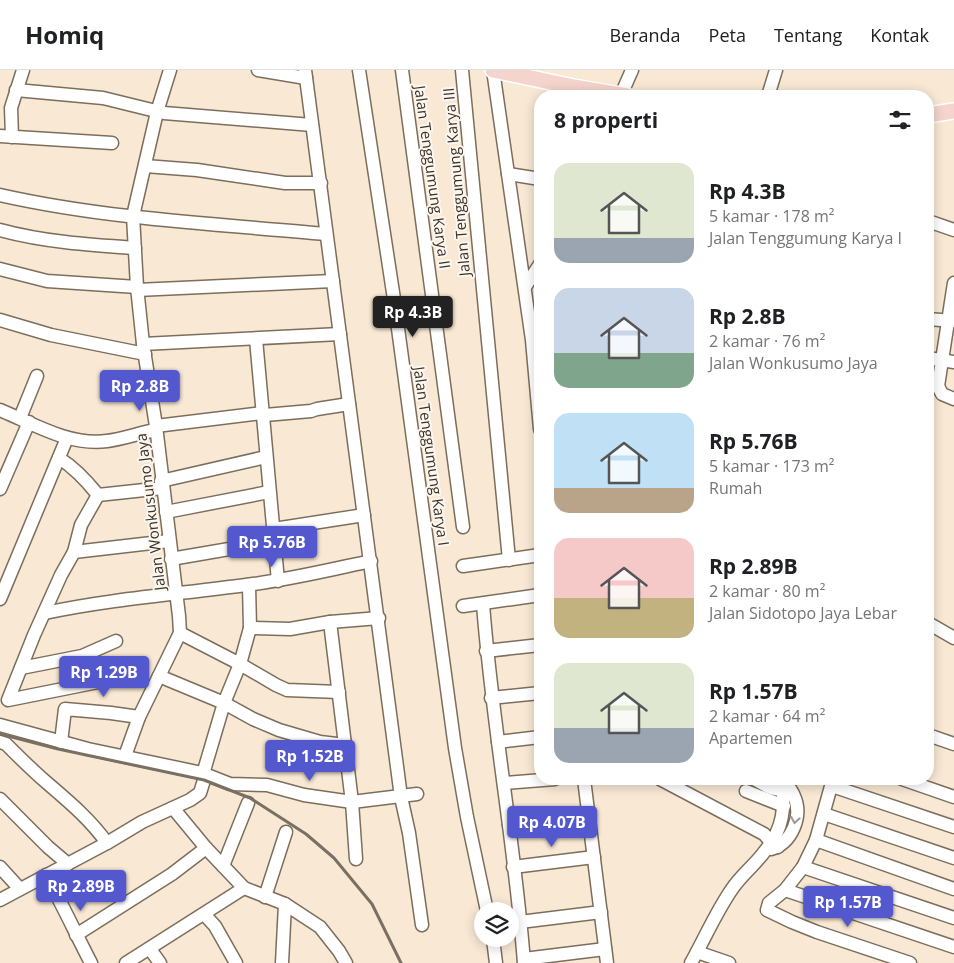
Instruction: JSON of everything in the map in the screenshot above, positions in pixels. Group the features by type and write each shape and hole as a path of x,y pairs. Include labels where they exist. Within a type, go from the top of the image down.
{"main road":[{"path":"493,70 520,73 591,90"},
{"path":"934,114 954,111"}],"street":[{"path":"23,70 11,108 6,137 112,143"},
{"name":"Jalan Wonkusumo Jaya","path":"170,70 157,112 133,216 137,288 156,428 180,633"},
{"path":"258,70 306,74 401,797 409,833 422,925"},
{"name":"Jalan Tenggumung Karya I","path":"359,70 394,299 455,748 485,902"},
{"name":"Jalan Tenggumung Karya II","path":"402,70 463,527"},
{"name":"Jalan Tenggumung Karya III","path":"462,70 509,560"},
{"path":"493,70 534,360"},
{"path":"626,90 632,70"},
{"path":"770,90 776,70"},
{"path":"16,90 103,98 157,112 312,125"},
{"path":"145,166 198,170 285,182 321,183"},
{"path":"508,174 534,178"},
{"path":"0,195 48,206 326,234"},
{"path":"934,223 954,230"},
{"path":"0,230 23,236 59,241 135,248"},
{"path":"0,269 47,281 137,288 333,281"},
{"path":"525,287 534,273"},
{"path":"934,383 948,361 954,283"},
{"path":"0,320 51,335 144,349 340,334"},
{"path":"934,320 951,321"},
{"path":"256,339 278,581"},
{"path":"934,359 948,361"},
{"path":"0,489 37,376"},
{"path":"934,386 942,394 954,398"},
{"path":"0,410 67,438 85,442 107,441 156,428 262,413 265,415 312,411 317,408 349,404"},
{"path":"0,598 67,438"},
{"path":"98,494 162,484 266,457"},
{"path":"59,458 85,478 98,494"},
{"path":"166,512 270,492"},
{"path":"4,700 21,668 61,575 74,552 81,525 98,494"},
{"path":"171,559 364,515"},
{"path":"74,552 169,541"},
{"path":"462,566 534,556"},
{"path":"45,613 107,601 278,581 370,561"},
{"path":"0,900 107,843 142,822 200,793 224,702 240,664 250,628 248,585"},
{"path":"463,606 534,596"},
{"path":"483,604 486,651 504,783 524,961 605,949"},
{"path":"250,628 290,630 330,622 378,618"},
{"path":"330,622 352,802 356,859"},
{"path":"934,626 954,638"},
{"path":"125,756 139,717 180,633 240,664 276,686 287,690 339,692"},
{"path":"21,668 82,656 116,642"},
{"path":"486,651 534,646"},
{"path":"4,700 103,681 118,676 129,669"},
{"path":"159,676 224,702 253,719 279,730 320,742 345,745"},
{"path":"492,698 534,694"},
{"path":"61,742 65,709 111,712 139,717"},
{"path":"0,725 230,784 267,785 304,794 352,802 417,794"},
{"path":"934,737 954,744"},
{"path":"498,742 534,739"},
{"path":"3,743 78,810 95,827 107,843"},
{"path":"504,783 534,781"},
{"path":"585,785 606,963"},
{"path":"671,785 764,834 772,846"},
{"path":"763,785 768,788 780,785"},
{"path":"691,963 719,908 733,886 772,846 780,828 784,806 784,785"},
{"path":"772,846 789,838 795,824 797,803 785,785"},
{"path":"832,785 816,840 803,867 785,890 767,906 767,910 770,913 817,932 910,963"},
{"path":"841,785 954,827"},
{"path":"920,785 954,797"},
{"path":"746,791 784,806"},
{"path":"0,799 68,864"},
{"path":"223,866 248,803"},
{"path":"173,808 206,848 244,888 285,904 320,927 346,963"},
{"path":"824,814 954,858"},
{"path":"508,825 589,815"},
{"path":"265,897 286,832"},
{"path":"816,840 954,889"},
{"path":"76,935 172,874 206,848"},
{"path":"513,867 594,857"},
{"path":"0,867 20,889"},
{"path":"803,867 954,918"},
{"path":"46,875 91,963"},
{"path":"126,963 244,888"},
{"path":"785,890 954,947"},
{"path":"282,963 285,904"},
{"path":"520,922 601,912"},
{"path":"204,914 215,926 236,963"},
{"path":"494,947 496,963"},
{"path":"150,949 160,963"},
{"path":"698,952 728,963"}],"railway":[{"path":"0,734 58,749 204,780 250,798 306,834 334,858 372,904 401,963"}]}
